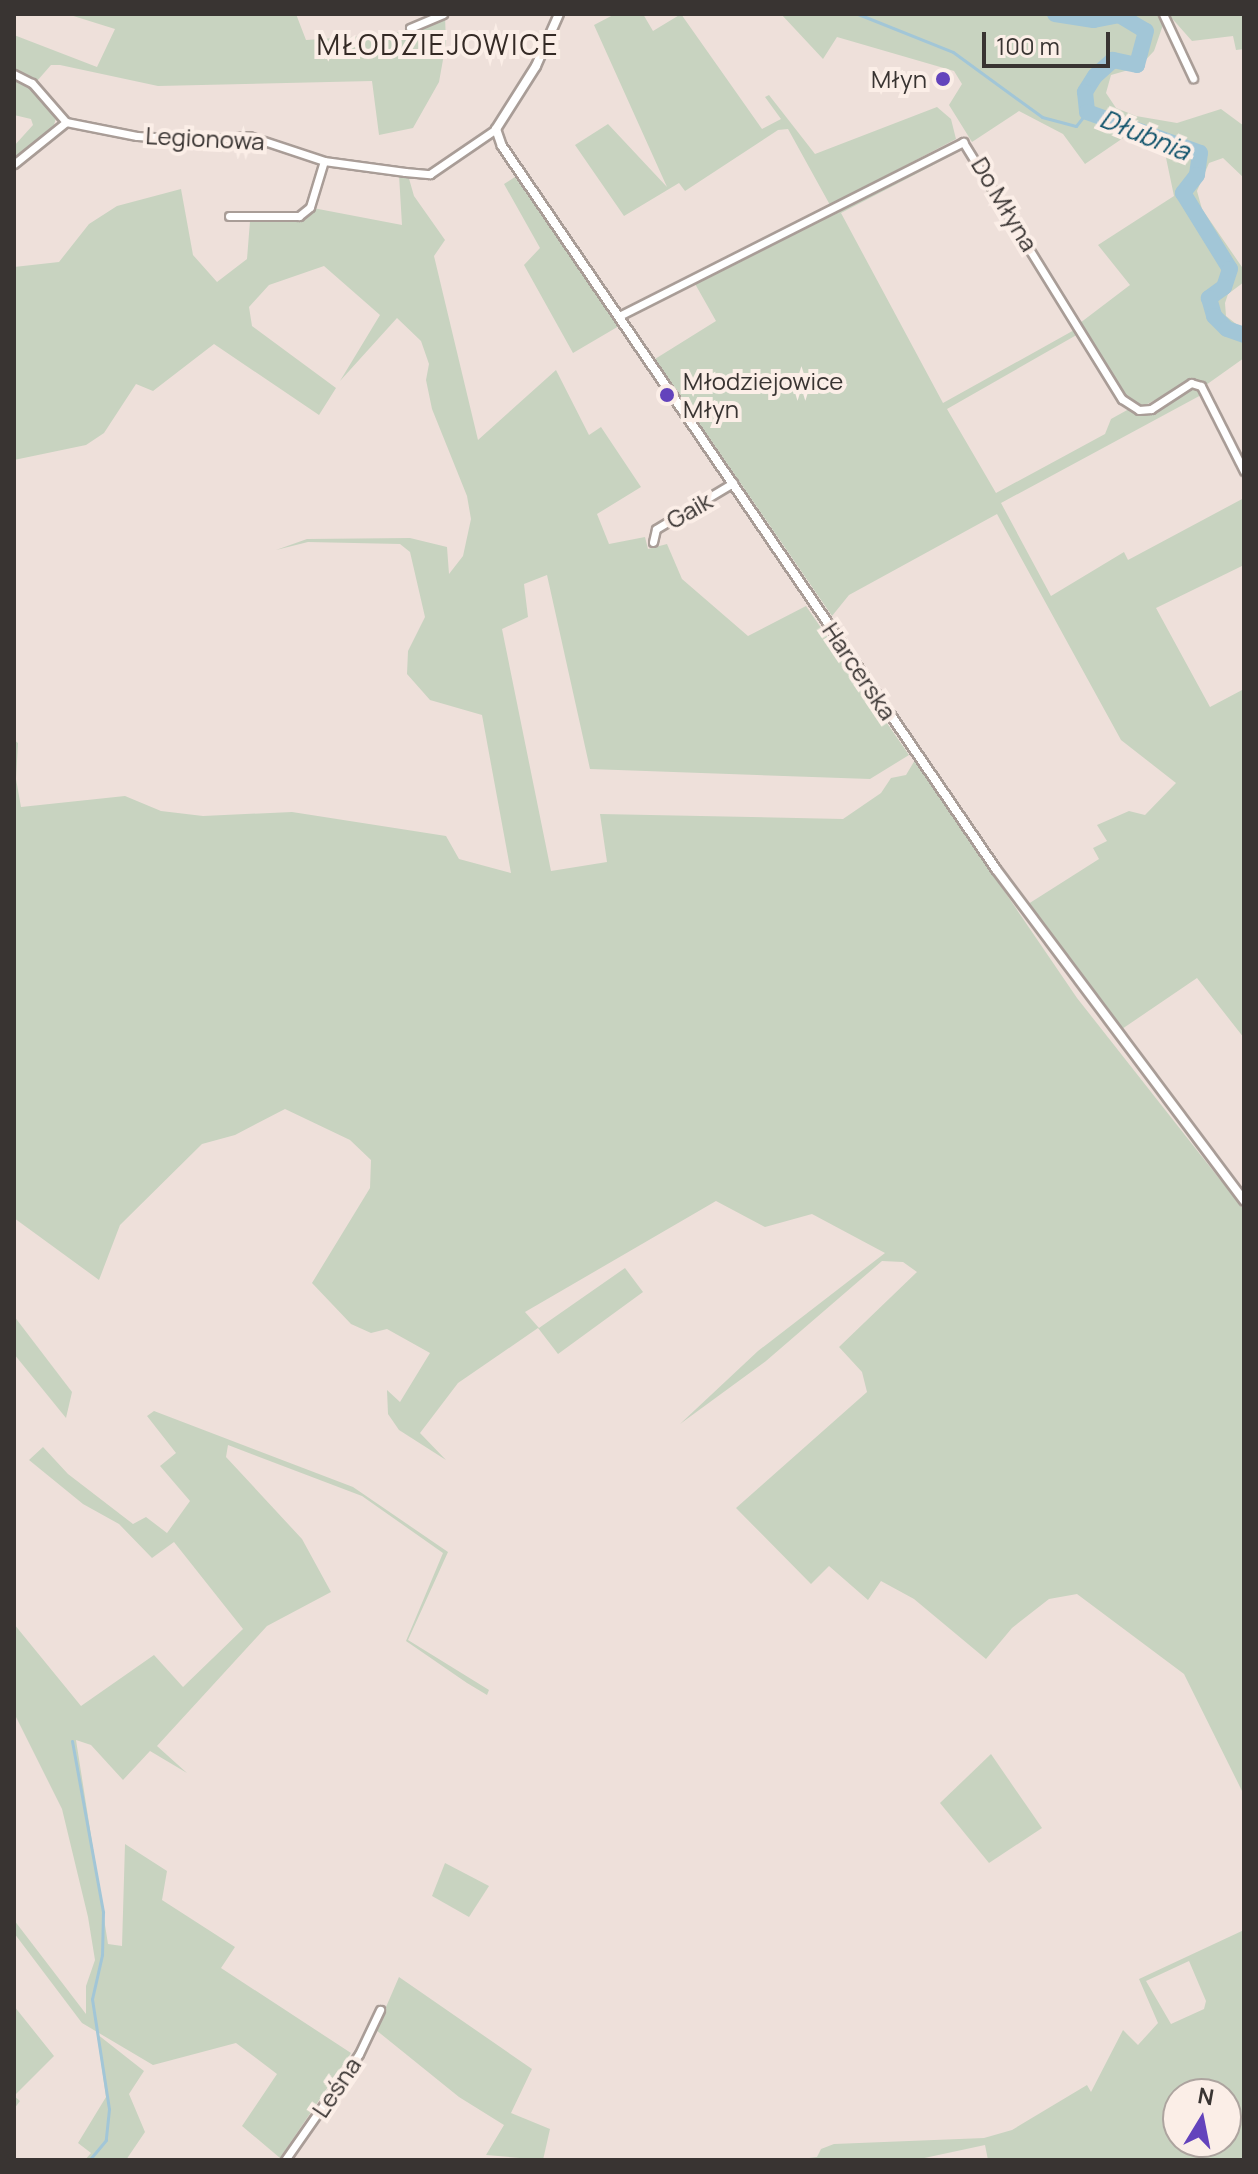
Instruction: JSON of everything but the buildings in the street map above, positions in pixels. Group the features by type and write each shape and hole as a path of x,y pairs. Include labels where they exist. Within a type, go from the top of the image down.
{"street":[{"path":"410,28 443,14"},
{"path":"496,129 536,66 559,14"},
{"path":"1163,14 1193,78"},
{"path":"14,74 32,83 66,122 14,164"},
{"name":"Legionowa","path":"66,122 150,137 249,136 324,161 430,174 496,129"},
{"name":"Harcerska","path":"496,129 619,316 1005,882 1244,1201"},
{"name":"Do Młyna","path":"619,316 963,142 1122,399 1139,410 1151,409 1191,383 1201,386 1244,471"},
{"path":"229,216 299,216 310,207 324,161"},
{"name":"Gaik","path":"653,542 656,529 733,483"},
{"name":"Leśna","path":"285,2160 359,2054 380,2010"}],"green space":[{"path":"67,14 296,14 306,40 393,34 445,16 446,43 439,82 413,128 379,135 372,81 158,86 60,65 51,65 37,81 14,69 14,35 97,67 115,29"},
{"path":"615,14 643,14 653,31 681,14 762,129 781,119 765,97 769,95 815,154 937,107 951,119 956,139 830,205 788,129 778,130 685,191 679,183 624,216 575,145 608,124 667,187 594,25"},
{"path":"781,14 1157,14 1164,22 1154,51 1139,67 1111,75 1106,93 1116,108 1136,116 1177,123 1221,109 1244,126 1244,178 1223,158 1209,163 1197,191 1202,209 1244,270 1244,282 1228,294 1225,303 1226,316 1244,330 1244,358 1206,385 1194,379 1140,408 1129,403 1080,323 1130,285 1098,245 1174,196 1165,153 1129,134 1085,164 1063,134 1019,111 972,142 949,105 962,84 954,71 837,37 823,59"},
{"path":"1244,14 1244,49 1236,50 1233,36 1192,41 1169,15"},
{"path":"14,76 47,102 56,118 54,125 14,159 14,146 33,125 31,119 14,115"},
{"path":"958,147 966,148 841,213 943,403 1076,329 1080,333 947,409 996,493 1105,434 1111,419 1129,409 1151,413 1192,386 1203,394 1001,503 1051,596 1124,552 1128,560 1244,498 1244,565 1156,608 1210,707 1244,689 1244,1038 1197,978 1122,1029 1025,906 1099,859 1093,848 1107,841 1097,825 1129,811 1145,815 1176,783 1121,740 997,514 849,595 832,616 655,359 716,321 694,282"},
{"path":"399,175 408,175 414,196 445,240 434,256 478,440 556,370 589,435 601,427 641,487 597,514 609,544 645,537 648,549 667,544 682,579 748,636 806,606 909,755 870,779 590,769 547,575 524,584 528,617 502,629 551,871 607,862 600,814 843,819 881,793 891,778 906,775 915,760 1077,998 1244,1210 1244,1795 1184,1674 1077,1594 1049,1599 1012,1628 986,1659 914,1599 881,1581 868,1600 829,1566 811,1584 736,1508 867,1392 862,1372 839,1347 917,1272 903,1262 882,1261 766,1361 680,1424 758,1351 885,1253 812,1214 765,1227 716,1201 525,1312 539,1328 625,1268 643,1292 558,1354 538,1328 458,1383 420,1433 446,1460 399,1430 388,1414 387,1390 400,1402 430,1353 387,1329 371,1333 351,1324 312,1283 370,1188 371,1160 350,1140 285,1109 235,1135 202,1144 120,1225 99,1280 14,1218 14,740 18,743 16,779 21,807 125,796 161,811 203,816 292,812 446,836 459,859 511,873 482,715 430,700 407,674 408,651 425,617 410,552 400,544 308,542 276,550 307,539 410,538 447,547 449,574 463,556 471,519 467,496 432,409 426,380 429,364 421,341 397,318 340,381 380,315 324,266 269,285 249,307 252,326 336,388 319,415 214,344 153,391 136,384 104,433 86,445 14,460 14,267 59,262 89,224 117,206 181,189 193,255 217,282 247,259 250,221 292,220 305,217 313,208 402,225"},
{"path":"515,177 619,326 573,353 524,265 540,248 504,184"},
{"path":"14,1316 72,1392 66,1418 14,1354"},
{"path":"154,1411 353,1487 448,1552 408,1640 489,1690 487,1695 406,1641 443,1553 362,1496 228,1445 226,1457 302,1539 331,1592 267,1626 157,1746 187,1773 150,1751 123,1780 91,1745 76,1740 108,1944 122,1946 125,1844 167,1871 162,1900 235,1947 221,1968 351,2053 280,2158 242,2126 277,2074 236,2043 153,2065 82,2023 14,1933 14,1920 86,2014 86,1986 95,1960 88,1917 62,1809 14,1713 14,1624 81,1706 154,1655 183,1687 243,1629 174,1542 152,1558 119,1524 83,1504 29,1460 43,1447 68,1474 133,1524 146,1517 167,1533 190,1501 160,1466 176,1453 147,1416"},
{"path":"991,1754 1042,1828 989,1863 940,1803"},
{"path":"445,1863 489,1886 469,1917 432,1896"},
{"path":"1244,1930 1244,2160 988,2160 985,2145 915,2160 793,2160 817,2157 821,2149 834,2144 984,2138 1012,2130 1087,2085 1091,2092 1123,2030 1138,2045 1158,2023 1139,1979","holes":["1189,1961 1206,2001 1204,2009 1171,2024 1146,1981"]},
{"path":"399,1977 532,2069 511,2113 550,2129 543,2160 486,2155 504,2125 459,2097 376,2030"},
{"path":"14,2006 54,2056 14,2096"},
{"path":"97,2034 144,2071 129,2094 145,2132 126,2160 85,2160 91,2153 78,2143 106,2097"}],"waterway":[{"path":"858,14 953,52 1042,117 1076,126 1087,112"},
{"name":"Dłubnia","path":"1055,14 1094,20 1119,15 1146,31 1137,65 1113,60 1095,76 1085,92 1087,112 1200,153 1197,175 1183,193 1230,269 1224,287 1209,298 1214,316 1227,329 1244,335"},
{"path":"72,1741 103,1912 102,1955 92,1999 109,2109 106,2140 89,2160"}],"place":[{"name":"Młyn","path":"943,79"},
{"name":"Młodziejowice Młyn","path":"667,395"}],"district":[{"name":"MŁODZIEJOWICE","path":"438,44"}]}
